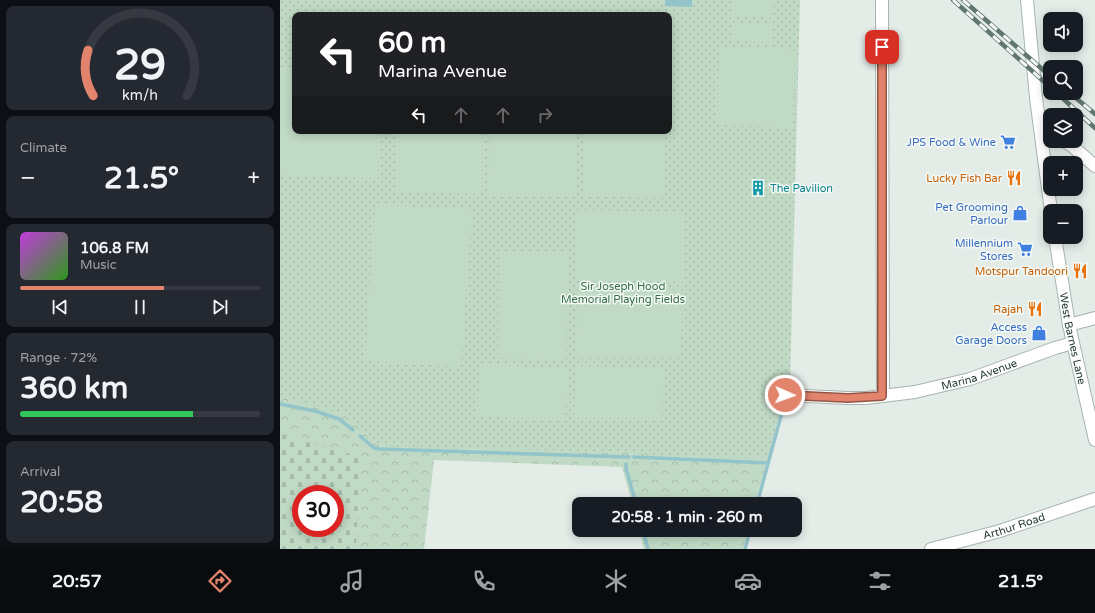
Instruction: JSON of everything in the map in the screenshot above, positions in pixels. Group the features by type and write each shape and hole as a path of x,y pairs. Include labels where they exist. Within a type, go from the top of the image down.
{"street":[{"path":"882,0 882,396"},
{"path":"1027,0 1036,98 1043,128"},
{"path":"1046,148 1050,204"},
{"path":"1074,148 1095,166"},
{"name":"West Barnes Lane","path":"1056,244 1069,325 1095,440"},
{"path":"1069,325 1095,318"},
{"name":"Marina Avenue","path":"785,395 848,398 915,392 970,379 1055,348 1073,343"},
{"name":"Arthur Road","path":"931,549 1000,530 1095,499"}],"green space":[{"name":"Sir Joseph Hood Memorial Playing Fields","path":"280,0 800,0 790,382 782,404 768,458 692,457 632,453 377,445 341,412 280,396"},
{"path":"733,0 774,0 773,18 732,16"},
{"path":"732,22 773,24 772,43 730,41"},
{"path":"719,47 795,50 793,127 717,125"},
{"path":"280,68 292,69 292,134 380,134 378,179 280,174"},
{"path":"396,134 483,134 482,194 395,193"},
{"path":"490,134 576,134 575,197 489,196"},
{"path":"585,134 665,134 663,198 584,196"},
{"path":"375,204 472,210 461,367 365,361"},
{"path":"577,210 684,212 683,282 576,280"},
{"path":"499,252 567,252 566,359 498,358"},
{"path":"578,288 683,290 681,358 577,358"},
{"path":"480,364 568,369 565,421 477,416"},
{"path":"575,366 663,367 662,419 574,418"},
{"path":"280,388 769,453 757,497 630,497 622,467 434,460 424,549 356,549 359,459 280,436"},
{"path":"280,434 360,457 356,549 280,549"},
{"path":"641,537 746,537 743,549 644,549"}],"water":[{"path":"665,0 692,0 692,7 665,6"}],"waterway":[{"path":"280,404 315,411 339,419 353,430"},
{"path":"759,497 784,405"},
{"path":"360,436 374,448 379,449 629,457"},
{"path":"634,457 768,463"},
{"path":"626,464 634,497"},
{"path":"645,537 648,549"},
{"path":"745,549 748,537"}],"railway":[{"path":"953,0 1043,81"},
{"path":"963,0 1043,70"},
{"path":"1065,100 1095,128"},
{"path":"1078,100 1095,114"}],"place":[{"name":"JPS Food & Wine","path":"1008,142"},
{"name":"Lucky Fish Bar","path":"1014,178"},
{"name":"The Pavilion","path":"758,188"},
{"name":"Pet Grooming Parlour","path":"1020,213"},
{"name":"Millennium Stores","path":"1025,249"},
{"name":"Motspur Tandoori","path":"1080,271"},
{"name":"Rajah","path":"1035,309"},
{"name":"Access Garage Doors","path":"1039,333"}],"route":[{"path":"785,395 848,398 882,396 882,47"}]}
